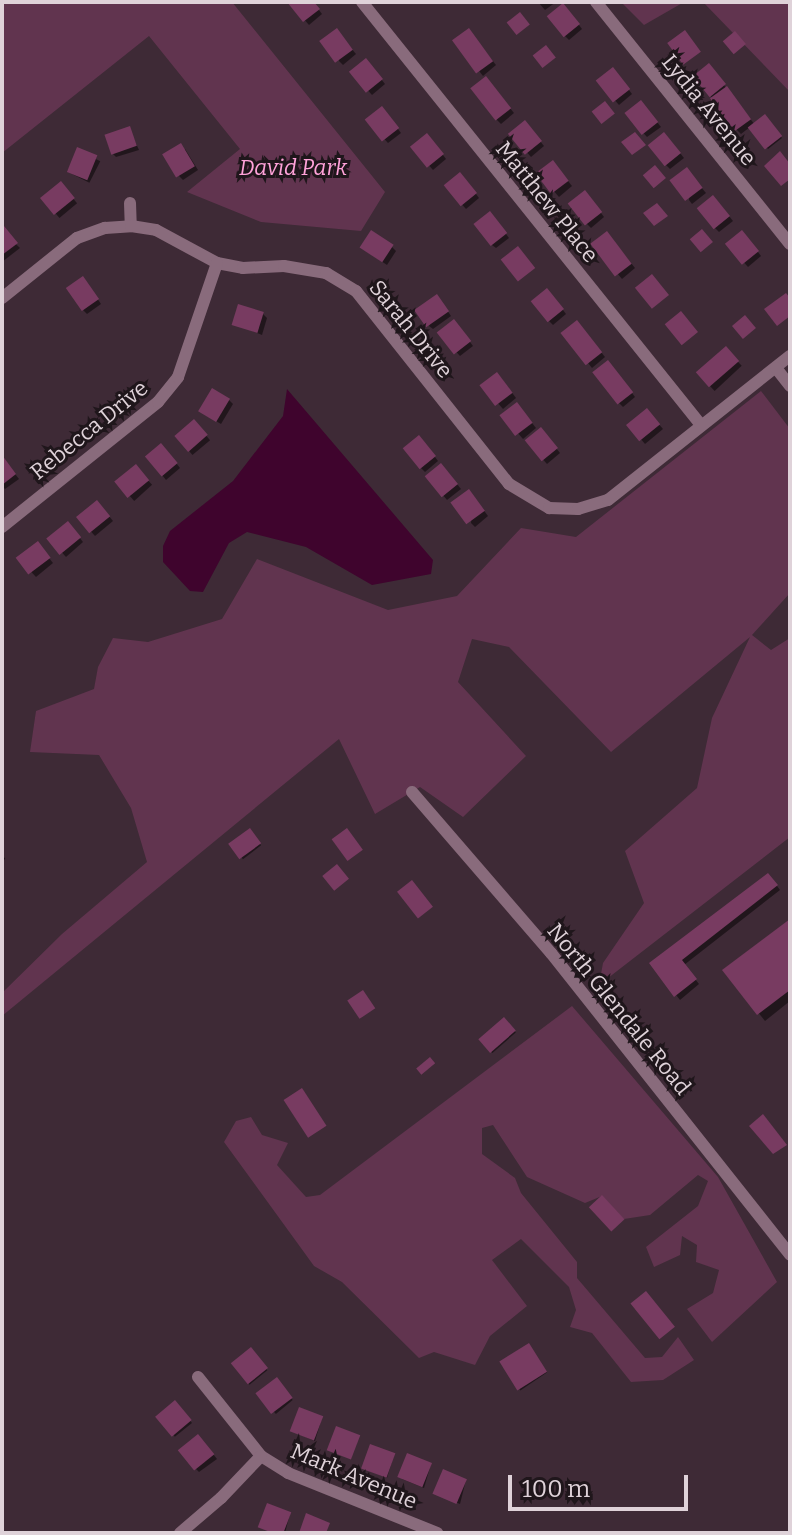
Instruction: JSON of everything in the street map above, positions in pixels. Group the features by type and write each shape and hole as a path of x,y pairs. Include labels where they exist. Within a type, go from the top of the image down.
{"street":[{"name":"Matthew Place","path":"362,2 701,425"},
{"name":"Lydia Avenue","path":"596,2 790,244"},
{"path":"130,203 131,226"},
{"name":"Sarah Drive","path":"2,298 77,238 105,228 131,226 156,230 217,263 243,268 284,266 326,273 356,291 509,484 549,508 578,509 608,500 776,368"},
{"name":"Rebecca Drive","path":"2,527 158,402 178,377 217,263"},
{"path":"790,356 776,368 790,386"},
{"name":"North Glendale Road","path":"412,792 551,953 790,1255"},
{"name":"Mark Avenue","path":"198,1377 261,1456 288,1473 437,1533"},
{"path":"180,1533 221,1498 261,1456"}],"green space":[{"name":"David Park","path":"2,2 232,2 385,192 361,231 261,222 187,192 240,149 149,36 2,153"},
{"path":"621,2 684,2 644,25"},
{"path":"703,2 790,2 790,92"},
{"path":"761,391 790,429 790,593 752,635 771,650 790,638 790,837 599,985 603,963 644,903 625,851 697,788 712,718 750,637 611,752 509,647 472,639 458,682 526,756 463,817 420,787 375,814 339,739 2,1016 2,993 62,934 147,862 131,808 99,755 30,752 36,711 94,689 98,667 113,638 148,642 222,619 257,559 388,610 457,596 521,528 576,537"},
{"path":"572,1006 718,1177 777,1282 712,1342 687,1309 713,1293 719,1270 696,1262 697,1245 682,1236 680,1255 654,1267 646,1247 698,1206 708,1181 698,1175 650,1215 624,1219 602,1196 585,1203 527,1177 493,1125 482,1128 482,1154 515,1178 521,1193 577,1262 577,1278 645,1358 662,1357 678,1337 694,1360 663,1380 631,1382 592,1333 570,1327 576,1310 569,1287 521,1239 492,1260 527,1306 490,1336 475,1365 434,1352 419,1358 342,1282 314,1266 224,1142 236,1121 251,1117 262,1135 288,1143 277,1165 306,1197 320,1195"}],"shaded area":[{"path":"287,389 433,560 431,574 372,585 306,547 247,532 229,543 203,592 190,591 163,562 163,546 170,531 233,481 283,416"}],"building":[{"path":"287,2 314,2 320,9 303,22"},
{"path":"563,3 580,24 564,37 547,16"},
{"path":"520,12 530,25 516,35 507,22"},
{"path":"337,28 353,50 335,63 319,41"},
{"path":"469,28 493,61 476,74 452,40"},
{"path":"685,30 701,52 683,65 667,43"},
{"path":"735,31 746,44 734,54 723,41"},
{"path":"546,45 556,58 542,68 533,55"},
{"path":"366,58 383,79 366,93 349,72"},
{"path":"709,63 726,84 710,97 693,76"},
{"path":"613,67 630,89 613,103 596,81"},
{"path":"486,76 511,108 495,121 470,88"},
{"path":"727,86 751,119 734,132 710,98"},
{"path":"641,100 658,122 642,135 624,113"},
{"path":"605,101 615,114 601,124 592,111"},
{"path":"382,106 399,128 382,142 365,120"},
{"path":"765,114 782,136 765,150 748,128"},
{"path":"525,120 542,141 525,155 508,134"},
{"path":"130,126 137,146 111,155 104,135"},
{"path":"635,132 646,145 632,155 621,142"},
{"path":"664,132 681,153 665,166 648,145"},
{"path":"427,133 444,154 427,168 410,147"},
{"path":"181,143 195,166 176,177 162,154"},
{"path":"77,147 97,155 87,180 67,172"},
{"path":"780,151 790,164 790,179 781,186 764,166"},
{"path":"553,160 569,181 551,194 535,173"},
{"path":"655,165 666,178 654,188 643,175"},
{"path":"687,167 703,188 685,201 669,180"},
{"path":"460,172 477,193 461,206 444,185"},
{"path":"61,181 75,198 54,215 40,198"},
{"path":"585,190 602,212 585,226 568,204"},
{"path":"713,195 730,216 714,229 697,208"},
{"path":"657,203 668,216 654,226 643,213"},
{"path":"490,211 507,233 491,246 473,224"},
{"path":"4,226 18,243 2,255 2,228"},
{"path":"702,229 713,242 701,252 690,239"},
{"path":"371,230 394,245 382,262 360,248"},
{"path":"742,230 759,251 742,265 725,244"},
{"path":"607,231 632,264 615,276 590,244"},
{"path":"518,246 535,268 518,282 501,260"},
{"path":"652,274 669,295 652,309 635,288"},
{"path":"83,276 99,299 82,311 66,288"},
{"path":"547,288 564,309 548,322 531,301"},
{"path":"786,293 790,298 790,316 777,326 764,309"},
{"path":"437,294 449,311 426,327 414,310"},
{"path":"238,304 264,312 257,333 232,325"},
{"path":"681,311 698,332 682,345 665,324"},
{"path":"745,315 756,328 743,339 732,326"},
{"path":"454,319 471,341 454,355 437,333"},
{"path":"577,320 602,352 586,365 560,333"},
{"path":"726,346 739,361 709,387 696,372"},
{"path":"608,360 633,392 617,405 592,372"},
{"path":"497,372 513,393 495,406 479,385"},
{"path":"212,388 230,399 216,422 198,411"},
{"path":"517,402 533,423 515,436 499,415"},
{"path":"647,408 660,424 639,441 626,425"},
{"path":"194,419 208,435 188,452 174,436"},
{"path":"541,427 558,448 542,461 525,440"},
{"path":"419,435 436,456 420,469 403,448"},
{"path":"161,443 178,463 162,476 145,456"},
{"path":"2,455 16,474 2,485"},
{"path":"441,463 458,484 442,497 425,476"},
{"path":"136,464 149,480 127,498 114,482"},
{"path":"469,489 485,511 466,524 450,503"},
{"path":"97,500 110,516 89,533 76,517"},
{"path":"68,521 81,537 59,555 46,539"},
{"path":"38,541 51,558 28,575 16,558"},
{"path":"250,828 261,843 239,859 228,844"},
{"path":"347,828 363,850 347,861 332,839"},
{"path":"337,864 349,879 334,891 322,876"},
{"path":"768,873 778,885 682,960 697,979 674,997 649,963"},
{"path":"412,880 433,907 418,918 397,892"},
{"path":"790,919 790,990 757,1015 722,970"},
{"path":"363,990 375,1008 360,1019 347,1001"},
{"path":"504,1017 516,1031 490,1053 478,1039"},
{"path":"430,1057 435,1063 421,1075 416,1069"},
{"path":"302,1088 327,1126 308,1138 284,1100"},
{"path":"763,1114 787,1145 773,1154 749,1126"},
{"path":"602,1195 625,1219 611,1231 589,1207"},
{"path":"646,1291 675,1327 659,1339 630,1304"},
{"path":"529,1343 547,1372 517,1390 499,1362"},
{"path":"251,1347 268,1368 248,1384 231,1363"},
{"path":"277,1377 293,1398 271,1414 255,1393"},
{"path":"175,1400 192,1420 172,1437 155,1417"},
{"path":"299,1407 323,1416 314,1441 290,1431"},
{"path":"336,1426 360,1435 351,1460 327,1450"},
{"path":"198,1434 214,1454 194,1471 178,1450"},
{"path":"370,1444 395,1453 386,1478 361,1468"},
{"path":"407,1453 432,1463 422,1487 397,1477"},
{"path":"443,1469 467,1479 456,1504 432,1494"},
{"path":"267,1503 291,1512 283,1533 258,1527"},
{"path":"306,1513 330,1523 326,1533 299,1533"}]}
